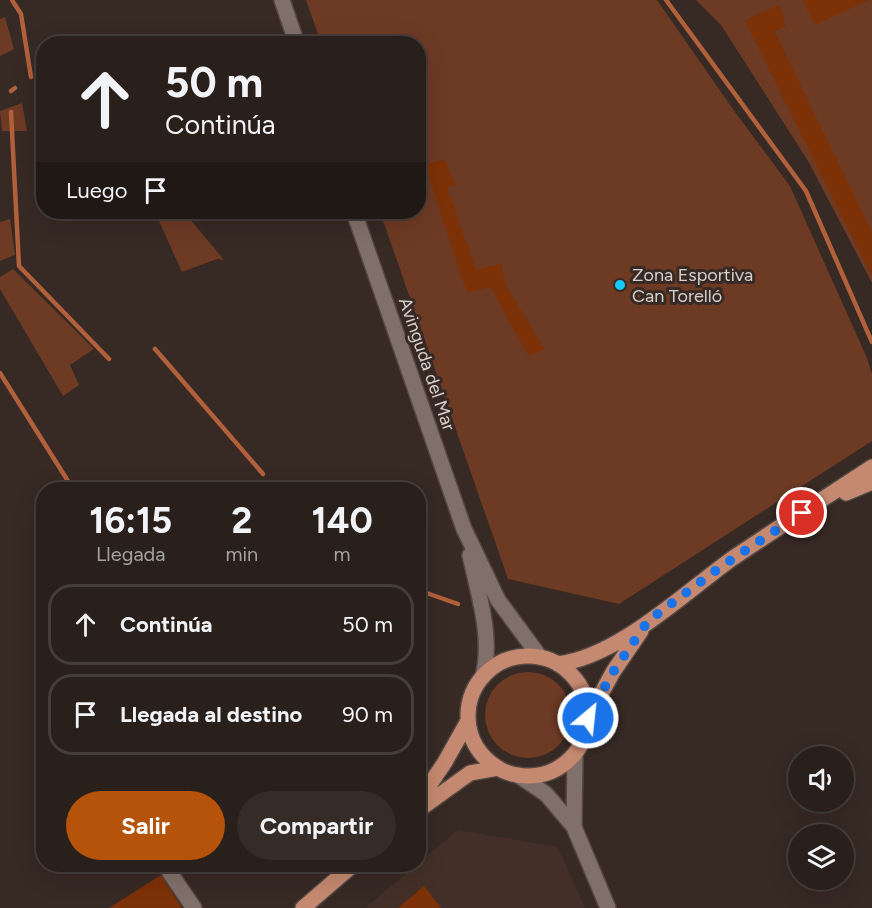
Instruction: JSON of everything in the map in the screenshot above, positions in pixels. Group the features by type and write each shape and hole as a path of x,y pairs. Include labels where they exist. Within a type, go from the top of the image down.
{"main road":[{"path":"558,664 584,658 621,640 728,562 872,467"},
{"path":"802,513 872,482"},
{"path":"468,721 477,748 498,768 518,776 549,772 574,754 584,737 588,718 613,672 648,621"},
{"path":"426,790 468,721 471,694 483,676 509,659 540,657 558,664 582,689 588,718"},
{"path":"426,804 470,772 498,768"},
{"path":"303,908 345,872"}],"street":[{"path":"282,0 294,36"},
{"name":"Avinguda del Mar","path":"356,219 464,529 498,600 540,657"},
{"name":"Avinguda del Mar","path":"464,529 486,643 487,661 483,676"},
{"path":"574,754 574,827"},
{"path":"518,776 546,794 574,827 608,908"},
{"path":"170,873 194,908"}],"shaded area":[{"name":"Zona Esportiva Can Torelló","path":"306,0 657,0 790,186 867,358 872,374 872,441 619,604 508,579 382,219 426,219 426,36 319,36"},
{"path":"696,0 872,0 872,283 808,161 721,25"},
{"path":"5,17 14,49 0,56 0,19"},
{"path":"22,103 27,131 2,131 0,111"},
{"path":"10,219 15,255 0,261 0,222"},
{"path":"158,219 190,219 224,260 217,259 182,272"},
{"path":"13,269 94,349 70,365 79,385 63,396 0,289 0,277"},
{"path":"520,672 536,672 559,684 568,698 571,715 568,732 559,746 536,758 520,758 504,751 492,739 485,723 485,707 492,691 504,679"},
{"path":"458,830 558,847 585,908 365,908 408,872 426,872 426,857"}],"building":[{"path":"803,0 869,0 815,25"},
{"path":"779,5 786,26 774,31 872,232 872,276 745,21"},
{"path":"445,159 455,185 447,188 476,270 501,264 505,284 544,349 529,356 490,287 467,293 426,165"},
{"path":"161,875 182,908 109,908"},
{"path":"424,886 441,908 398,908"}],"waterway":[{"path":"12,0 21,14 31,77"},
{"path":"666,0 806,191 872,342"},
{"path":"11,91 15,88"},
{"path":"11,112 19,266 109,359"},
{"path":"155,349 263,474"},
{"path":"0,373 69,482"},
{"path":"426,593 458,604"}],"place":[{"name":"Zona Esportiva Can Torelló","path":"620,285"}],"route":[{"path":"588,718 613,672 648,621 722,566 802,513"}]}
